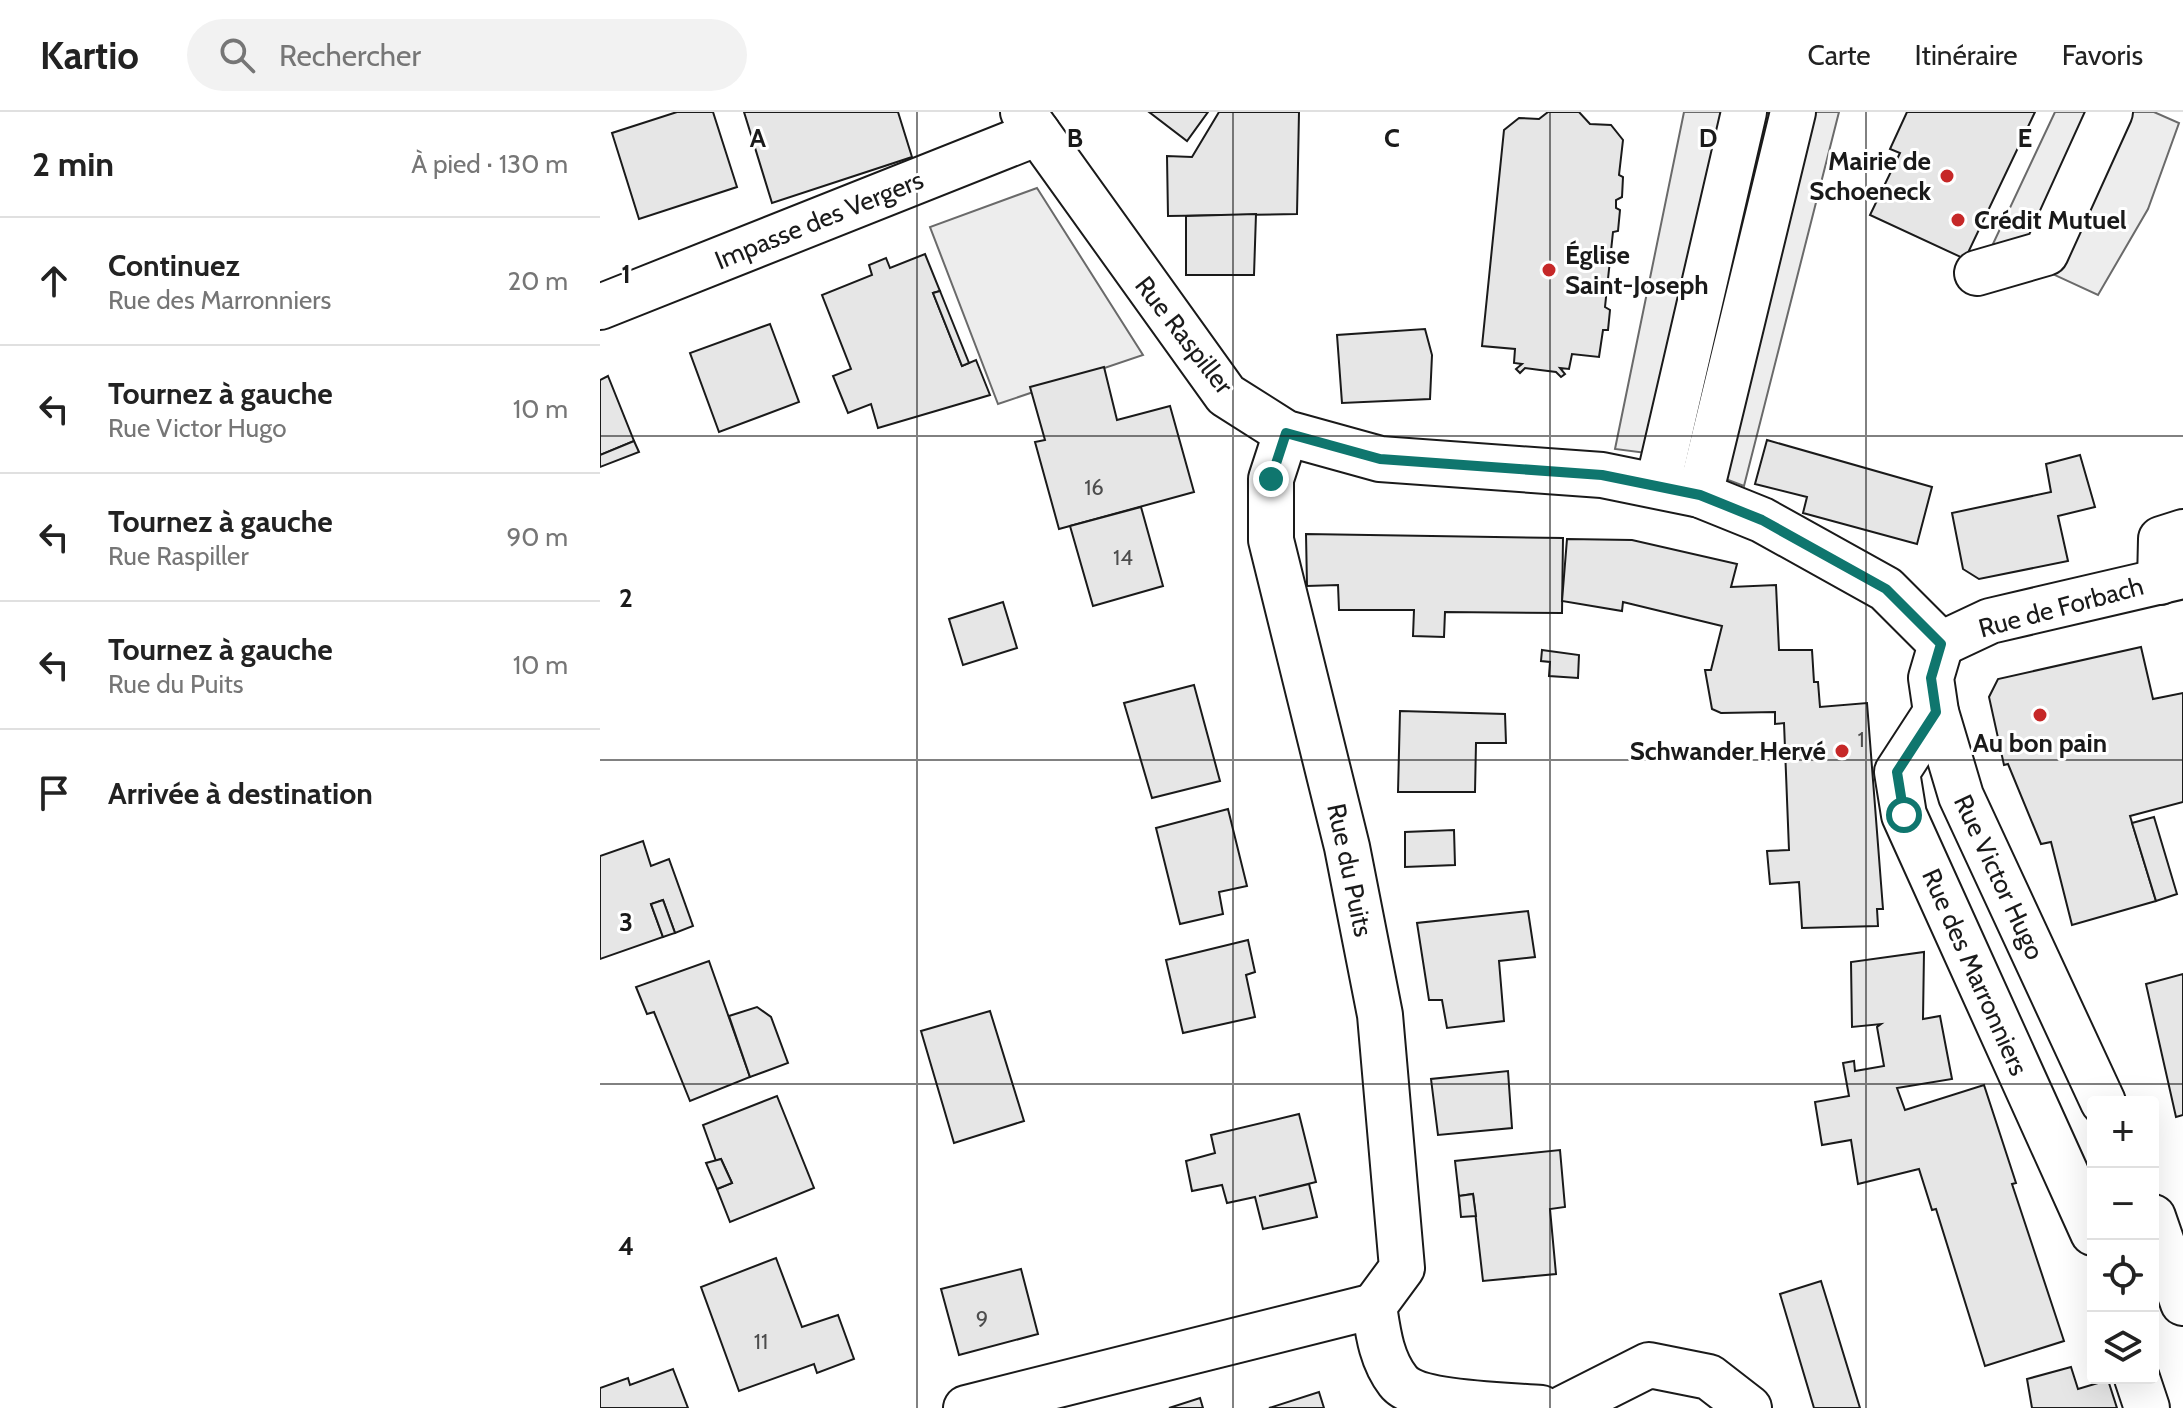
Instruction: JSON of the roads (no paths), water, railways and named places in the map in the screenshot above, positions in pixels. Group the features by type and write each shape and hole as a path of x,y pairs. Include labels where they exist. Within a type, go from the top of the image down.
{"street":[{"path":"1658,484 1744,112"},
{"path":"1700,495 1793,112"},
{"path":"1977,273 2046,253 2110,112"},
{"name":"Rue Raspiller","path":"1030,123 1226,395 1286,433 1380,459 1528,467 1658,484 1700,495 1762,520 1886,589 1941,644"},
{"name":"Impasse des Vergers","path":"600,307 1030,123"},
{"name":"Rue du Puits","path":"1286,433 1271,479 1271,540 1347,847 1380,1015 1402,1268 1374,1306"},
{"path":"2172,579 2161,539 2183,532"},
{"name":"Rue de Forbach","path":"1941,644 1990,621 2172,579"},
{"name":"Rue Victor Hugo","path":"1941,644 1931,678 1936,712 1961,796 2100,1096"},
{"name":"Rue des Marronniers","path":"1936,712 1897,772 1904,815 2087,1220"},
{"path":"2159,1234 2183,1303"},
{"path":"966,1408 1374,1306 1382,1351 1399,1384 1427,1397 1541,1408"},
{"path":"1564,1408 1649,1365 1709,1377 1749,1408"},
{"path":"2139,1384 2147,1408"}],"place":[{"name":"Mairie de Schoeneck","path":"1947,176"},
{"name":"Crédit Mutuel","path":"1958,220"},
{"name":"Église Saint-Joseph","path":"1549,270"},
{"name":"Au bon pain","path":"2040,715"},
{"name":"Schwander Hervé","path":"1842,751"}]}
